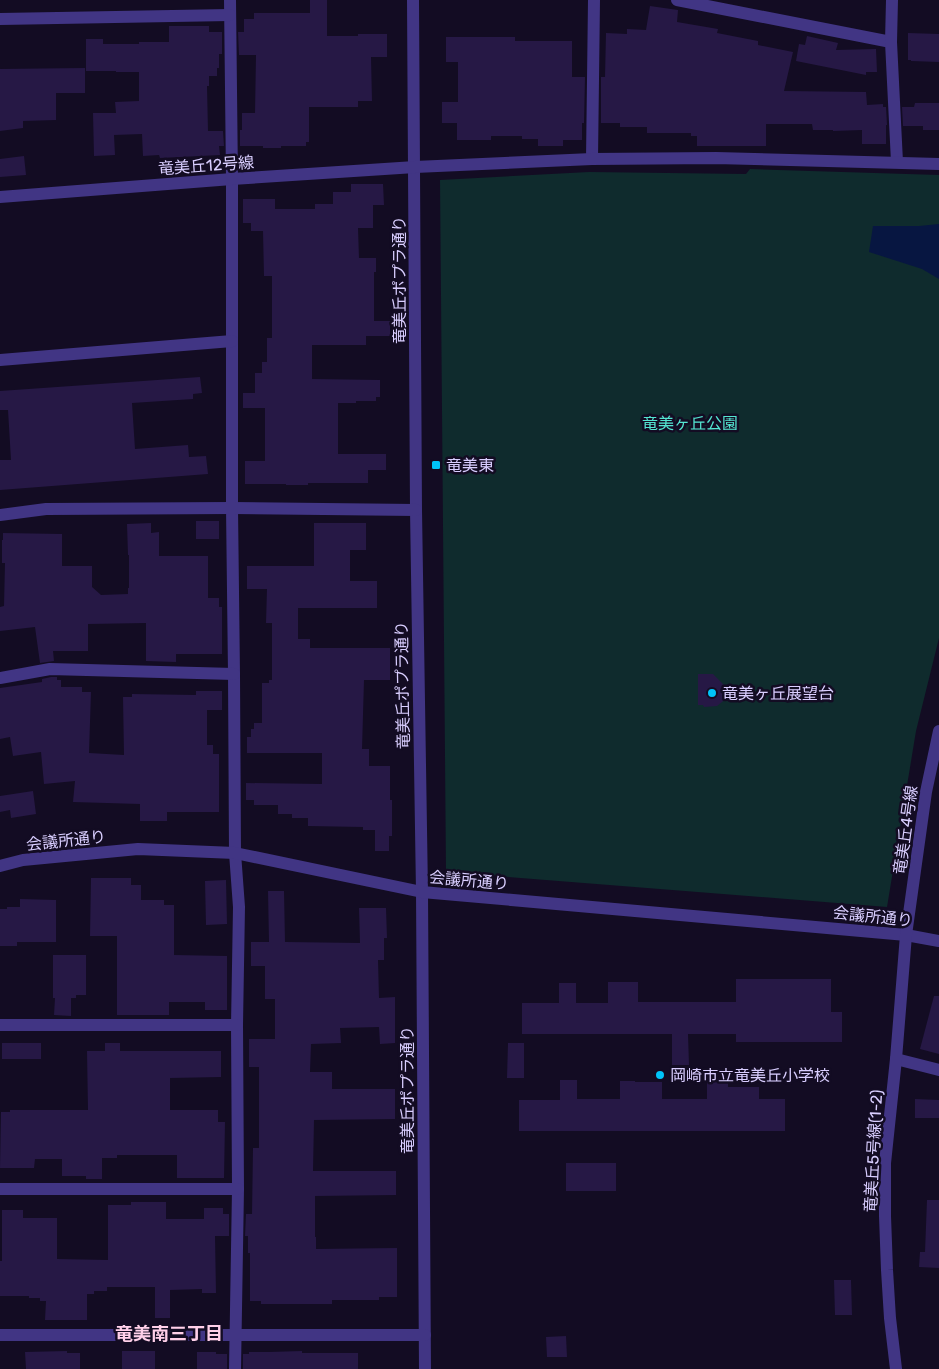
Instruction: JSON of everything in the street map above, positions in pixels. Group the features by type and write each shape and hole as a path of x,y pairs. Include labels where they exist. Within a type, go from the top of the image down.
{"street":[{"path":"230,0 235,853 239,907 235,1369"},
{"name":"竜美丘ポプラ通り","path":"413,0 425,1369"},
{"path":"592,159 594,0"},
{"path":"677,0 891,42"},
{"path":"892,0 891,42 897,162"},
{"path":"0,19 230,15"},
{"name":"竜美丘12号線","path":"0,197 415,167 592,159 716,158 939,164"},
{"path":"0,360 232,341"},
{"path":"0,515 46,509 232,508 416,510"},
{"path":"0,678 50,669 234,674"},
{"name":"竜美丘4号線","path":"906,935 926,792 939,731"},
{"name":"会議所通り","path":"0,866 23,860 138,849 235,853 422,892 906,935 939,941"},
{"name":"竜美丘5号線(1-2)","path":"896,1369 890,1318 885,1216 885,1163 906,935"},
{"path":"0,1025 237,1025"},
{"path":"896,1059 939,1070"},
{"path":"0,1189 238,1189"},
{"path":"0,1335 425,1336"}],"green space":[{"name":"竜美ヶ丘公園","path":"750,169 939,175 939,638 916,731 887,907 446,872 440,180 589,172 746,174"}],"water":[{"path":"939,224 939,279 922,269 869,252 873,226"}],"building":[{"path":"310,0 327,0 327,36 387,34 387,57 371,57 372,101 358,101 358,107 309,107 309,142 306,142 306,146 263,148 263,146 240,146 242,113 255,113 256,55 239,55 238,32 244,32 244,19 254,19 254,13 310,13"},
{"path":"650,6 678,10 677,22 718,29 717,33 758,41 758,45 793,52 784,91 866,92 867,105 883,104 883,107 886,107 886,144 862,144 862,130 813,130 812,124 766,124 766,146 697,146 697,136 691,136 691,133 647,133 647,127 620,127 620,123 601,123 601,77 605,77 606,33 627,34 627,29 646,30"},
{"path":"169,26 209,26 209,32 222,32 222,54 219,54 217,76 209,76 209,86 207,86 208,131 223,131 224,146 219,146 220,155 160,158 159,155 143,156 142,134 114,135 115,155 94,156 93,113 116,113 115,102 139,101 139,72 86,71 86,39 103,39 103,44 169,42"},
{"path":"908,33 939,34 939,62 908,60"},
{"path":"807,36 838,43 836,50 876,49 877,72 866,72 866,75 796,61 799,44 805,45"},
{"path":"446,37 515,37 515,41 572,41 572,77 585,77 582,140 563,140 563,146 538,146 538,139 522,139 522,136 491,136 491,140 457,140 457,123 442,123 442,102 458,102 458,62 446,62"},
{"path":"85,68 85,93 56,93 56,120 23,121 23,128 0,131 0,69"},
{"path":"915,103 939,103 939,130 923,130 923,126 903,126 902,107 914,107"},
{"path":"24,156 26,175 0,177 0,159"},
{"path":"351,184 383,184 384,205 373,205 373,228 358,228 359,258 376,258 376,272 374,272 374,321 390,321 390,336 366,336 366,345 312,345 312,379 380,380 380,397 376,397 376,401 338,403 338,454 386,454 386,470 368,470 368,483 308,483 308,485 245,484 245,461 265,461 265,408 243,408 243,393 255,393 255,373 262,373 262,362 267,362 267,338 272,338 272,276 264,276 263,231 251,231 251,223 243,223 243,199 275,199 275,209 315,209 315,204 333,204 333,192 351,192"},
{"path":"200,377 202,393 193,394 193,399 132,403 135,449 188,445 189,457 206,456 208,474 0,490 0,460 11,460 8,410 0,410 0,391"},
{"path":"196,521 219,521 219,539 196,539"},
{"path":"151,523 151,533 159,532 159,556 208,556 208,598 219,598 219,607 222,607 222,654 176,654 176,662 146,661 146,623 88,624 88,651 53,651 54,661 40,663 35,627 0,631 0,607 4,606 5,563 2,563 3,533 62,534 62,566 92,566 92,587 101,595 128,594 129,555 127,524"},
{"path":"314,523 366,523 366,550 350,550 350,581 377,581 377,608 298,608 298,639 310,639 310,648 390,648 390,680 364,680 362,749 369,749 369,766 390,766 392,836 389,836 389,851 375,851 375,830 363,830 363,827 308,826 308,818 292,818 292,814 278,814 278,805 254,805 254,800 246,800 246,783 322,784 322,753 247,753 247,737 251,737 251,729 254,729 254,723 262,723 262,683 269,683 269,680 272,680 272,623 266,623 267,589 247,589 247,566 314,566"},
{"name":"竜美ヶ丘展望台","path":"698,674 713,674 727,688 727,698 717,706 704,707 703,705 698,705"},
{"path":"57,677 57,680 61,680 61,687 82,687 82,692 91,692 89,753 124,755 123,697 132,697 132,694 196,695 196,691 222,691 222,710 207,710 207,745 213,745 213,754 219,754 219,812 167,812 167,821 140,821 140,804 73,802 75,781 44,784 41,752 13,756 10,737 0,739 0,688 42,682 42,679"},
{"path":"33,791 36,814 11,818 10,810 0,812 0,796"},
{"path":"91,878 131,878 131,885 141,885 141,900 164,900 164,905 174,905 174,955 227,956 227,1010 205,1010 205,1002 169,1002 169,1015 117,1015 117,936 90,936"},
{"path":"226,880 227,924 206,925 205,881"},
{"path":"268,891 284,891 285,942 360,943 359,908 386,908 387,938 384,938 384,960 378,960 379,998 395,997 395,1043 380,1044 379,1027 340,1028 341,1043 311,1044 310,1072 332,1072 332,1089 395,1089 395,1119 314,1120 313,1171 396,1171 396,1195 315,1196 315,1237 316,1249 397,1248 397,1297 379,1297 379,1300 332,1300 332,1304 261,1304 261,1301 250,1301 250,1253 248,1253 248,1236 245,1236 246,1214 252,1214 253,1148 259,1148 259,1067 249,1067 249,1039 275,1039 275,999 265,999 265,966 251,966 251,942 269,942"},
{"path":"20,899 56,900 56,942 17,942 17,946 0,946 0,909 20,907"},
{"path":"53,955 86,955 86,995 76,995 76,998 71,998 71,1016 54,1015"},
{"path":"736,979 831,979 831,1012 842,1012 842,1042 736,1042 736,1034 688,1034 689,1065 672,1065 672,1034 522,1034 522,1003 559,1003 559,983 576,983 576,1003 608,1003 608,982 638,982 638,1002 736,1002"},
{"path":"934,996 939,996 939,1054 920,1049"},
{"path":"2,1043 41,1043 41,1059 2,1059"},
{"path":"105,1043 120,1043 120,1051 221,1051 221,1077 170,1078 170,1110 218,1110 218,1122 225,1122 224,1178 177,1178 177,1155 117,1155 117,1158 102,1158 102,1179 86,1179 86,1176 62,1176 62,1159 35,1159 34,1168 0,1168 1,1112 10,1112 10,1110 88,1110 87,1051 105,1051"},
{"path":"508,1043 524,1043 524,1078 507,1078"},
{"path":"707,1078 728,1078 728,1087 759,1087 759,1099 785,1099 785,1131 519,1131 519,1100 560,1100 560,1080 577,1080 577,1099 620,1099 620,1081 635,1081 662,1082 662,1099 707,1099"},
{"path":"915,1099 939,1100 939,1118 915,1118"},
{"path":"566,1163 616,1163 616,1191 566,1191"},
{"path":"927,1200 939,1200 939,1268 919,1267 920,1252 925,1252"},
{"path":"131,1202 166,1202 166,1219 204,1219 204,1208 223,1208 223,1214 229,1214 229,1236 215,1236 216,1293 202,1293 202,1289 170,1290 170,1318 155,1318 155,1287 107,1287 107,1291 94,1291 94,1294 87,1294 87,1320 45,1320 46,1301 40,1301 40,1298 29,1298 29,1296 0,1296 2,1210 23,1210 23,1218 57,1218 57,1259 108,1260 108,1205 131,1205"},
{"path":"834,1280 851,1280 852,1315 835,1315"},
{"path":"566,1336 567,1357 547,1357 546,1337"},
{"path":"67,1351 67,1353 80,1353 80,1369 26,1369 25,1352"},
{"path":"122,1351 155,1351 155,1369 122,1369"},
{"path":"302,1351 302,1353 358,1353 358,1369 243,1369 243,1354 249,1354 249,1352"},
{"path":"197,1352 227,1354 227,1369 197,1369"}],"place":[{"name":"竜美東","path":"436,465"},
{"name":"竜美ヶ丘展望台","path":"712,693"},
{"name":"岡崎市立竜美丘小学校","path":"660,1075"}],"district":[{"name":"竜美南三丁目","path":"169,1334"}]}
